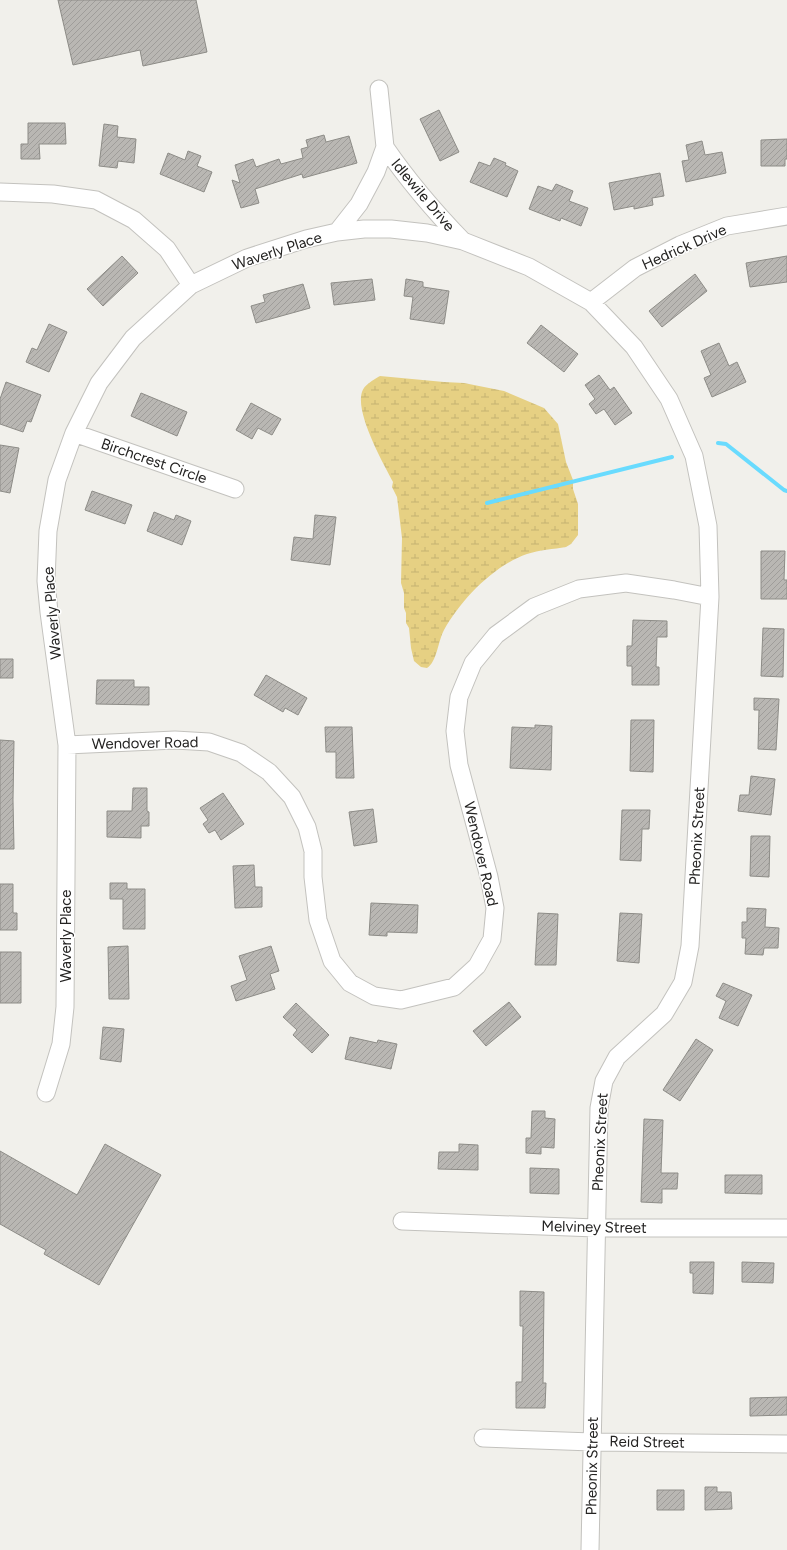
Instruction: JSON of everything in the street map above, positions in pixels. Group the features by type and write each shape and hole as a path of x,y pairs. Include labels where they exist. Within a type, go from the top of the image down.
{"street":[{"name":"Idlewile Drive","path":"337,232 359,204 376,172 385,148 379,89"},
{"name":"Idlewile Drive","path":"385,148 431,208 463,241"},
{"path":"0,192 53,194 96,200 134,220 162,244 191,285"},
{"name":"Hedrick Drive","path":"591,302 635,268 680,245 727,226 772,217 787,216"},
{"name":"Waverly Place","path":"46,1093 61,1044 65,1007 67,744 46,581 48,530 57,480 74,432 100,383 133,338 191,285 247,258 306,239 337,232 391,229 427,233 463,241 529,267 591,302"},
{"name":"Pheonix Street","path":"590,1550 599,1108 604,1081 617,1057 664,1014 683,982 690,946 710,597 708,526 694,456 669,399 634,347 591,302"},
{"name":"Birchcrest Circle","path":"74,432 235,489"},
{"name":"Wendover Road","path":"67,744 175,740 209,742 241,753 269,772 292,797 307,827 313,851 313,876 318,920 332,962 350,983 374,996 401,1000 454,987 477,966 492,939 495,908 490,876 459,765 455,731 459,696 473,663 496,635 534,607 579,589 626,584 674,590 710,597"},
{"name":"Melviney Street","path":"402,1221 596,1228 787,1228"},
{"name":"Reid Street","path":"483,1438 592,1442 787,1444"}],"green space":[{"path":"380,376 464,383 504,391 544,408 558,424 566,462 573,480 573,489 578,504 578,535 571,544 566,547 527,554 514,559 490,575 459,607 444,630 433,661 427,668 421,667 414,661 409,628 406,623 404,593 401,583 402,538 397,497 392,487 393,482 371,438 362,412 361,401 363,389"}],"building":[{"path":"58,0 196,0 207,52 143,66 140,50 73,65"},
{"path":"439,110 459,152 440,161 420,119"},
{"path":"28,123 65,123 66,144 39,144 40,159 21,159 21,144 28,144"},
{"path":"104,124 118,126 117,137 136,139 134,163 118,161 117,168 99,166"},
{"path":"324,135 326,142 349,136 357,163 303,178 302,174 255,189 259,203 241,208 232,180 240,183 235,165 253,159 256,167 279,159 281,164 303,158 301,149 308,147 306,140"},
{"path":"787,139 787,159 785,159 785,166 761,166 761,140"},
{"path":"702,141 705,155 722,152 726,173 686,182 682,161 689,160 686,145"},
{"path":"188,151 201,156 197,166 212,172 204,192 160,174 168,153 185,160"},
{"path":"494,158 506,163 505,165 518,171 507,197 470,182 479,162 490,166"},
{"path":"660,173 664,196 652,198 653,205 634,209 634,206 614,210 609,183"},
{"path":"556,184 573,191 569,201 588,208 581,226 561,218 560,221 529,209 538,186 552,191"},
{"path":"122,256 138,273 103,306 87,289"},
{"path":"787,256 787,282 750,287 746,263"},
{"path":"695,274 707,291 662,327 649,311"},
{"path":"372,279 375,300 334,305 331,283"},
{"path":"406,279 423,282 423,287 449,291 444,324 410,319 413,297 404,296"},
{"path":"303,284 310,308 256,323 251,306 265,302 263,295"},
{"path":"49,324 67,332 49,372 26,362 32,348 37,350"},
{"path":"541,325 578,354 564,372 527,343"},
{"path":"719,343 729,366 737,362 746,382 712,397 704,378 711,375 701,351"},
{"path":"599,375 610,390 614,387 632,413 615,425 604,409 596,414 589,404 595,399 585,385"},
{"path":"6,382 41,395 31,422 27,421 23,432 0,424 0,399"},
{"path":"141,393 187,412 177,436 131,416"},
{"path":"251,403 281,419 272,435 258,428 252,439 236,430"},
{"path":"0,445 19,448 10,493 0,491"},
{"path":"92,491 132,505 125,524 85,510"},
{"path":"154,512 174,520 176,515 191,521 182,545 147,531"},
{"path":"315,515 336,517 330,565 291,560 294,537 313,539"},
{"path":"761,551 785,551 784,580 787,580 787,599 761,599"},
{"path":"633,620 667,621 667,637 657,637 656,667 659,667 659,685 632,685 632,666 627,666 627,646 632,646"},
{"path":"763,628 784,629 783,677 761,676"},
{"path":"0,659 13,659 13,678 0,678"},
{"path":"266,675 307,698 298,715 285,708 283,712 254,695"},
{"path":"97,680 134,680 134,687 149,687 149,705 96,704"},
{"path":"754,698 779,699 776,750 758,749 759,710 754,710"},
{"path":"631,720 654,720 653,772 630,771"},
{"path":"535,725 552,726 551,770 510,768 512,727 535,728"},
{"path":"325,727 352,727 354,778 336,778 336,752 326,752"},
{"path":"0,740 14,741 14,849 0,849"},
{"path":"751,776 775,779 771,815 738,811 740,795 749,795"},
{"path":"133,788 147,788 147,811 149,812 149,826 141,826 141,838 107,837 107,811 132,811"},
{"path":"223,793 244,824 221,840 215,830 209,833 203,824 208,820 200,808"},
{"path":"373,809 377,842 354,846 349,812"},
{"path":"622,810 650,810 649,829 642,829 641,861 620,860"},
{"path":"751,836 770,836 769,877 750,876"},
{"path":"254,865 255,887 262,887 262,907 235,908 233,866"},
{"path":"110,883 127,883 127,889 145,889 145,929 123,929 123,899 110,899"},
{"path":"0,884 13,884 13,913 17,913 17,930 0,930"},
{"path":"371,903 418,905 417,933 387,932 387,936 369,935"},
{"path":"747,908 766,909 765,927 779,928 778,948 764,948 763,955 745,954 746,938 742,938 742,922 747,922"},
{"path":"538,913 558,914 556,965 535,965"},
{"path":"620,913 642,914 639,963 617,961"},
{"path":"128,946 129,999 109,999 108,947"},
{"path":"271,946 279,971 270,974 275,989 236,1001 231,986 247,980 239,956"},
{"path":"0,952 21,952 21,1003 0,1003"},
{"path":"723,983 752,995 738,1026 719,1018 726,1001 716,996"},
{"path":"509,1002 521,1017 486,1046 473,1031"},
{"path":"296,1003 329,1035 312,1053 293,1035 297,1030 283,1017"},
{"path":"103,1027 124,1029 121,1062 100,1059"},
{"path":"350,1037 377,1043 378,1040 397,1044 391,1069 345,1059"},
{"path":"696,1039 713,1050 680,1101 663,1090"},
{"path":"532,1111 545,1111 545,1118 555,1119 554,1148 541,1147 541,1154 526,1153 526,1138 531,1138"},
{"path":"644,1119 663,1120 661,1173 678,1173 677,1189 662,1189 662,1203 641,1202"},
{"path":"105,1144 161,1175 99,1285 44,1254 46,1250 0,1224 0,1151 77,1195"},
{"path":"459,1144 478,1145 478,1170 438,1169 439,1152 459,1152"},
{"path":"530,1168 559,1169 559,1194 530,1193"},
{"path":"725,1175 762,1175 762,1194 725,1193"},
{"path":"690,1262 714,1262 713,1294 693,1293 693,1273 690,1273"},
{"path":"742,1262 774,1263 773,1283 742,1282"},
{"path":"520,1291 544,1292 543,1383 546,1383 545,1408 516,1408 516,1382 522,1382 523,1326 520,1326"},
{"path":"787,1397 787,1415 750,1416 750,1398"},
{"path":"705,1487 717,1487 717,1492 731,1492 732,1509 705,1510"},
{"path":"657,1490 684,1490 684,1510 657,1510"}],"waterway":[{"path":"718,443 726,444 787,491"},
{"path":"487,503 672,457"}]}
